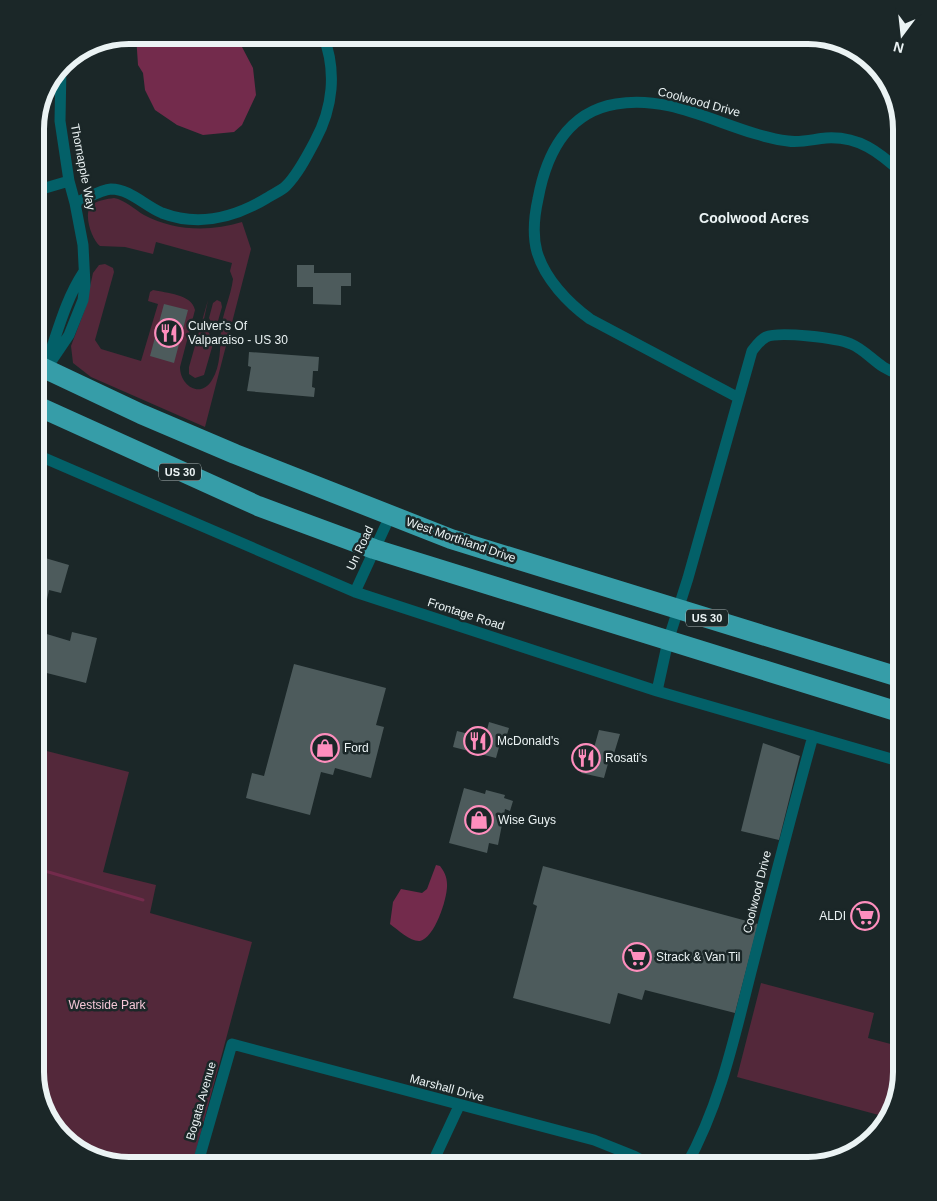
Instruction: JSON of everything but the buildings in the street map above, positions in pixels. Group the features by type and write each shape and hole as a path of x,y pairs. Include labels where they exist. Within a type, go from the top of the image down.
{"highway":[{"name":"West Morthland Drive","path":"44,368 141,414 282,474 451,539 893,675"},
{"name":"US 30","path":"44,409 258,506 374,549 893,710"}],"street":[{"path":"75,203 108,189 121,190 162,213 180,218 211,219 238,214 286,186 315,140 330,104 332,70 325,44"},
{"name":"Thornapple Way","path":"44,357 72,292 83,273 84,256 75,203 69,182 60,121 61,79"},
{"name":"Coolwood Drive","path":"737,397 590,319 577,310 552,280 537,253 534,225 541,179 557,144 576,121 598,109 615,104 654,103 789,142 826,138 851,140 875,149 893,165"},
{"path":"44,189 69,182"},
{"path":"657,691 668,641 752,350 767,337 779,334 850,343 865,351 887,370 893,371"},
{"name":"Frontage Road","path":"44,458 355,592 657,691 893,759"},
{"name":"Un Road","path":"355,592 390,516"},
{"name":"Coolwood Drive","path":"691,1157 706,1128 725,1073 781,849 813,736"},
{"name":"Marshall Drive","path":"232,1044 458,1106 594,1140 636,1157"},
{"name":"Bogata Avenue","path":"200,1157 232,1044"},
{"path":"435,1157 458,1106"}],"green space":[{"path":"114,198 126,203 144,215 180,227 205,228 242,222 251,249 205,427 91,377 73,363 71,346 85,309 93,273 99,265 105,264 113,268 114,272 95,340 101,349 141,361 158,304 148,301 150,292 153,290 171,293 184,297 193,305 195,310 180,367 183,380 192,388 202,389 212,380 217,369 220,356 222,325 233,279 230,271 232,263 156,242 153,254 125,247 100,246 94,238 88,221 89,210 96,202"},
{"path":"208,300 204,319 213,344 204,375 195,378 189,374 189,367"},
{"path":"217,300 221,302 222,307 218,321 212,324 209,318 213,303"},
{"name":"Westside Park","path":"44,750 129,772 103,872 156,885 150,913 252,942 194,1157 118,1157 96,1151 77,1140 58,1119 44,1083"},
{"path":"761,983 874,1013 868,1038 893,1045 893,1083 887,1105 882,1116 737,1077"}],"shaded area":[{"path":"137,44 239,44 253,68 256,95 242,125 234,132 203,135 177,125 155,110 145,90 143,73 138,65"},
{"path":"436,865 440,866 446,877 447,890 443,907 431,933 426,938 416,941 390,924 393,902 401,889 422,893 427,889"}],"waterway":[{"path":"44,871 143,900"}],"place":[{"name":"Culver's Of Valparaiso - US 30","path":"169,333"},
{"name":"McDonald's","path":"478,741"},
{"name":"Ford","path":"325,748"},
{"name":"Rosati's","path":"586,758"},
{"name":"Wise Guys","path":"479,820"},
{"name":"ALDI","path":"865,916"},
{"name":"Strack & Van Til","path":"637,957"}],"district":[{"name":"Coolwood Acres","path":"754,218"}]}
